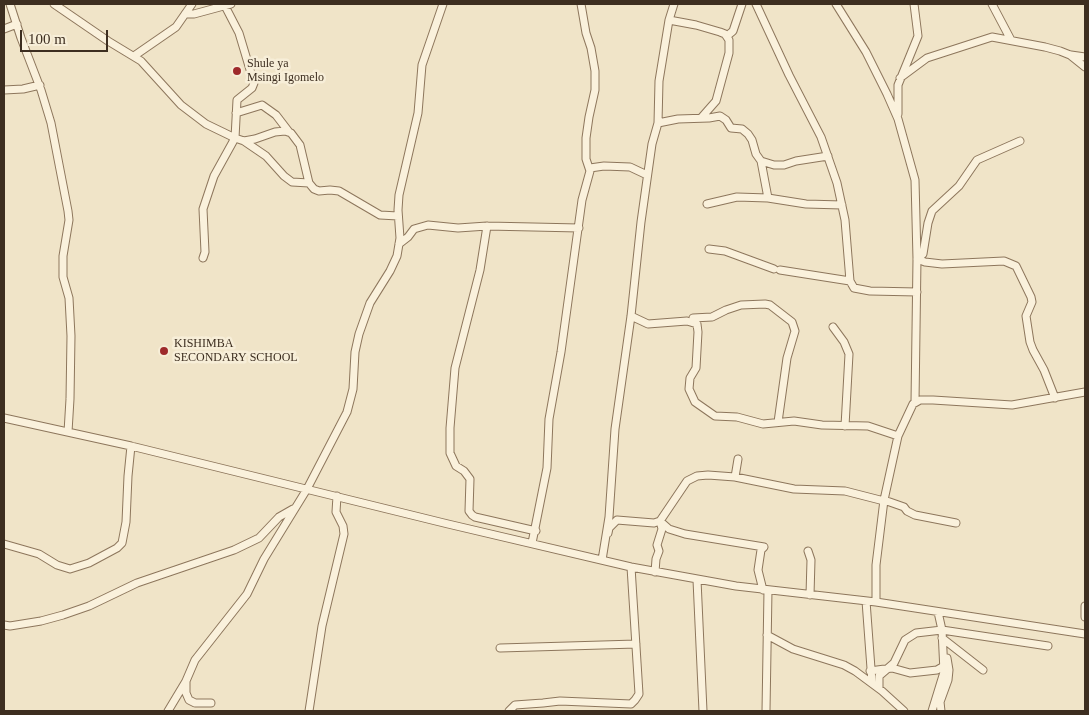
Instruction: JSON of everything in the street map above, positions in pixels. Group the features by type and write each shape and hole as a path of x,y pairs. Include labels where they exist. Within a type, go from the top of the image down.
{"street":[{"path":"10,4 40,85 51,123 69,220 63,277 69,298 71,336 68,432"},
{"path":"54,4 145,64 181,105 201,121 235,138 244,140 255,139 275,132 290,132"},
{"path":"134,56 176,27 192,4"},
{"path":"185,14 194,14 226,4 240,33 254,83 252,88 237,100 235,138 214,176 203,209 205,252 203,258"},
{"path":"168,711 186,681 195,660 247,594 264,558 306,489 347,412 353,390 355,352 359,334 370,303 394,264 399,244 400,188 418,113 422,65 443,4"},
{"path":"532,543 548,468 549,419 561,352 582,200 590,168 586,159 586,138 588,117 595,90 595,71 581,4"},
{"path":"602,560 608,517 615,429 652,144 658,123 658,82 669,20 674,4"},
{"path":"727,36 733,31 742,4"},
{"path":"756,4 789,75 821,137 838,182 845,220 850,281 854,288 870,292 917,292"},
{"path":"836,4 866,52 887,94 898,119 915,180 917,259 915,402 898,436 884,501 876,565 876,602"},
{"path":"898,119 897,93 900,78 916,42 918,30 914,4"},
{"path":"992,4 1011,40"},
{"path":"669,20 696,25 727,36 730,47 716,101 701,118"},
{"path":"4,29 17,24"},
{"path":"900,78 927,58 992,37 1045,46 1070,55 1085,57"},
{"path":"1070,55 1085,67"},
{"path":"4,90 24,89 40,85"},
{"path":"236,113 262,104 276,115 300,145 309,183 316,191 334,190 380,215 398,216"},
{"path":"658,123 678,119 719,116 726,120 731,128 744,131 752,140 756,154 761,160 774,165 784,165 796,161 828,156"},
{"path":"244,140 266,156 292,182 309,183"},
{"path":"917,259 923,254 932,211 959,186 977,160 1020,141"},
{"path":"761,160 768,198"},
{"path":"590,168 604,166 630,167 648,175"},
{"path":"707,204 737,197 768,198 806,204 842,204"},
{"path":"399,244 413,230 424,226 440,225 458,228 487,226 579,228"},
{"path":"487,226 480,270 455,368 450,453 456,466 464,471 470,480 469,512 472,515 536,531"},
{"path":"709,249 725,251 777,270 850,281"},
{"path":"917,259 942,264 1004,261 1016,266 1031,296 1032,302 1026,314 1030,342 1055,398"},
{"path":"693,318 712,317 741,305 765,304 770,305 792,322 795,331 787,358 778,422"},
{"path":"631,316 648,324 687,321 697,324 696,363 688,381 689,390 695,402 709,413 721,417 736,417 756,423 794,422 868,426 898,436"},
{"path":"833,327 844,342 849,354 845,426"},
{"path":"915,402 932,400 1012,405 1085,392"},
{"path":"4,418 131,446 448,524 655,572 765,590 876,602 1085,634"},
{"path":"4,544 32,552 70,569 89,563 117,548 122,543 126,522 131,446"},
{"path":"736,477 738,459"},
{"path":"605,542 610,528 618,520 652,523 660,521 687,481 698,476 708,475 736,477 794,489 846,491 904,507 915,515 956,523"},
{"path":"309,711 322,626 344,534 344,526 336,512 337,496"},
{"path":"4,625 10,626 41,621 63,615 89,606 137,583 234,550 259,538 279,518 293,509"},
{"path":"655,572 656,559 659,554 657,545 662,529 660,521"},
{"path":"660,521 668,529 685,534 764,547 761,550 758,570 765,590 767,636 766,711"},
{"path":"808,551 811,560 810,595"},
{"path":"509,711 513,706 517,705 560,701 631,704 635,700 639,694 631,567"},
{"path":"697,580 703,711"},
{"path":"866,601 872,682"},
{"path":"1085,606 1085,617"},
{"path":"938,612 949,670 948,680 940,702 941,711"},
{"path":"879,688 879,676 894,663 908,637 916,633 1048,646"},
{"path":"767,636 793,649 844,665 872,682 904,711"},
{"path":"932,710 944,678 942,637"},
{"path":"942,637 983,670"},
{"path":"500,648 636,644"},
{"path":"870,671 888,668 910,673 937,670 944,666"},
{"path":"186,681 186,693 189,700 194,703 211,703"},
{"path":"586,711 590,703"}],"place":[{"name":"Shule ya Msingi Igomelo","path":"237,71"},
{"name":"KISHIMBA SECONDARY SCHOOL","path":"164,351"}]}
